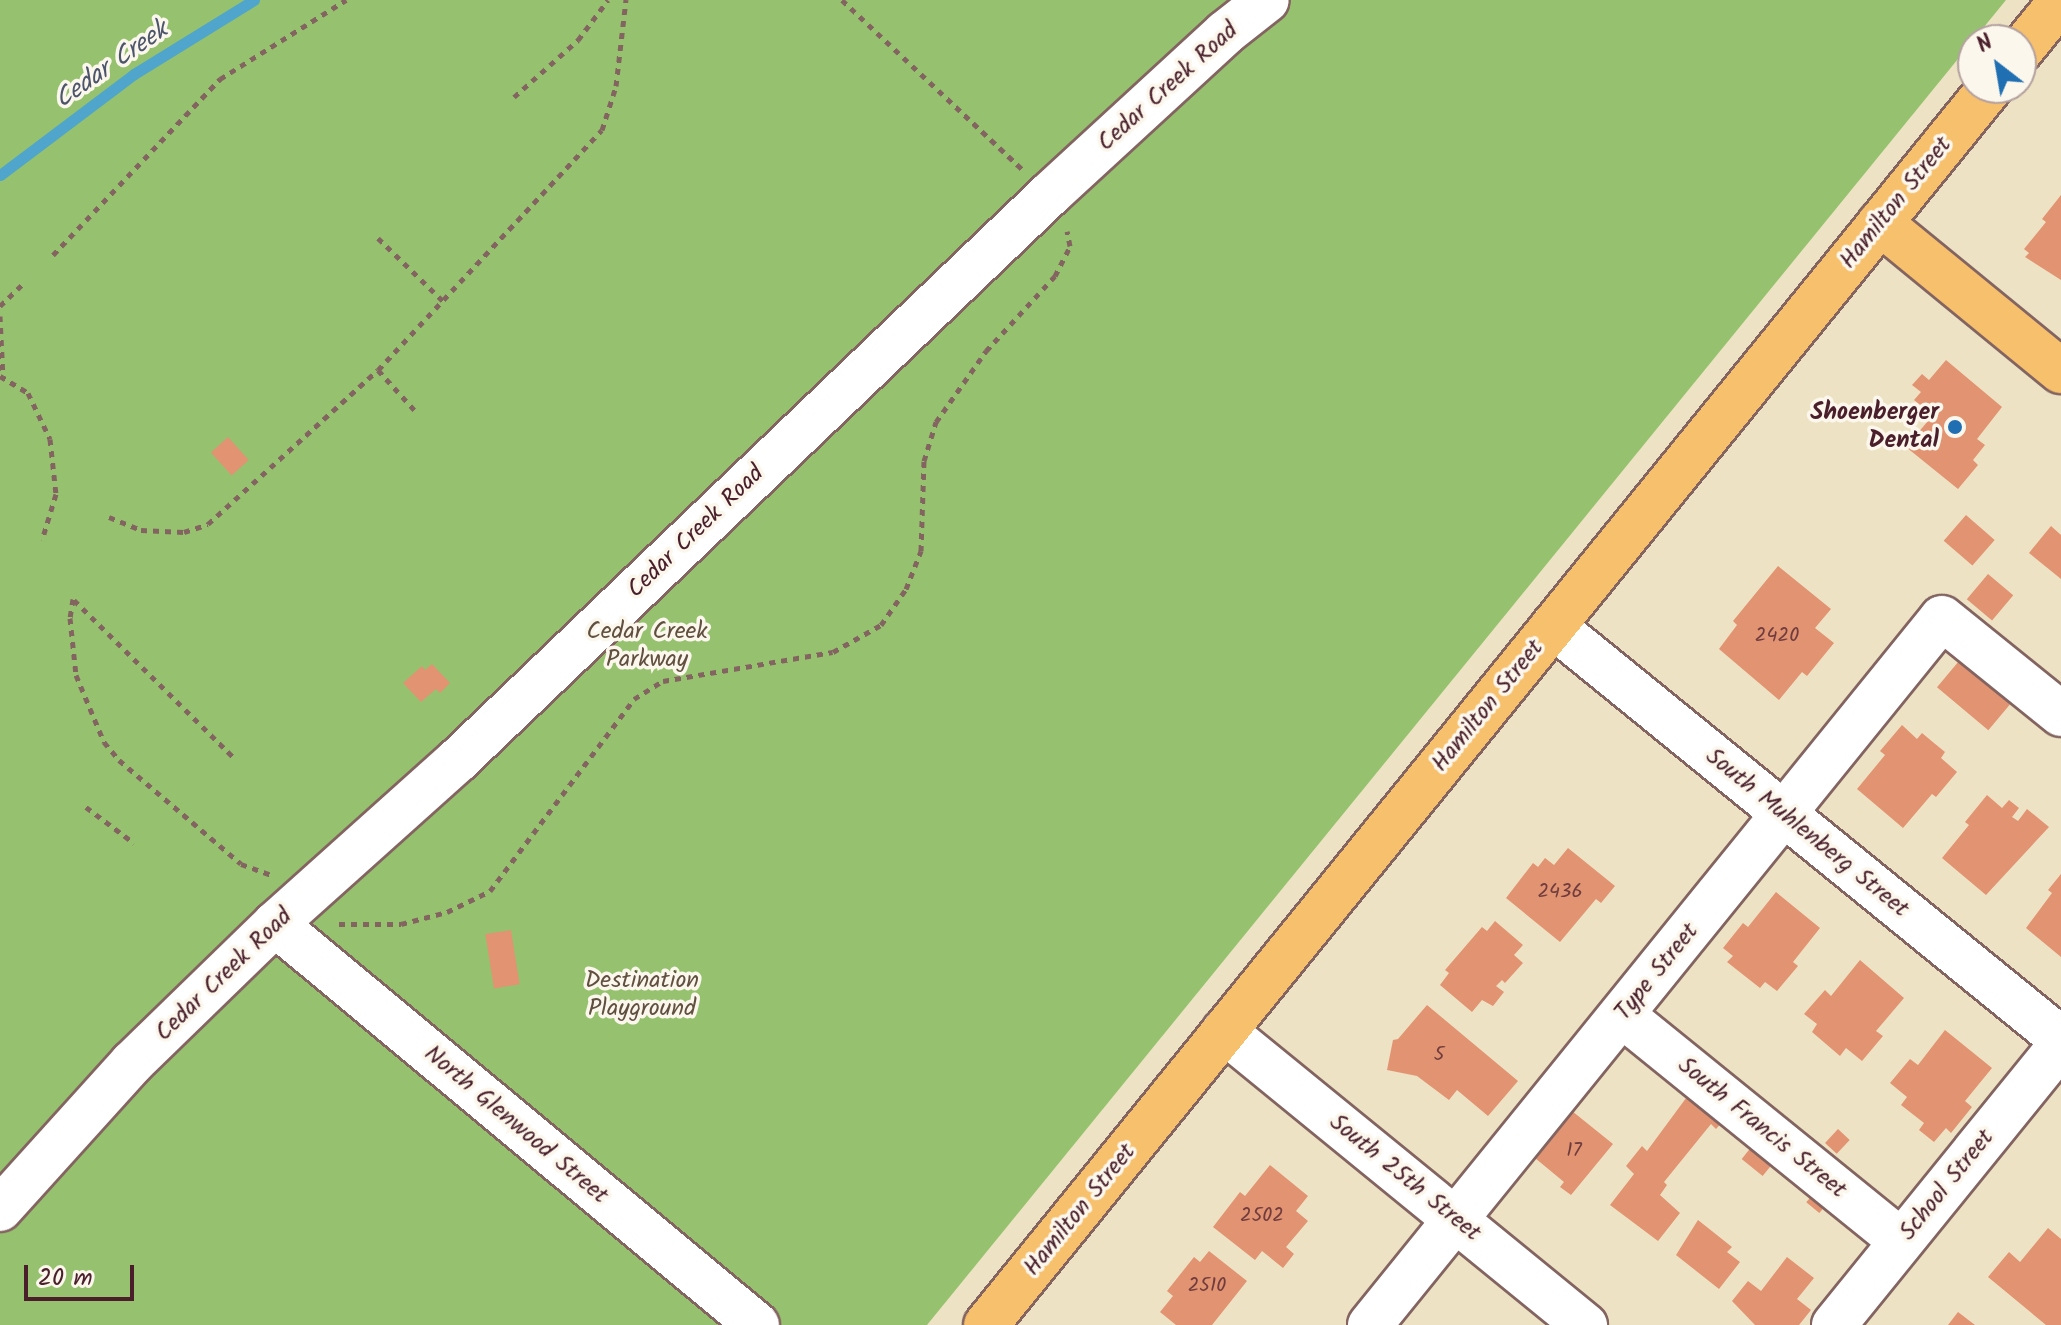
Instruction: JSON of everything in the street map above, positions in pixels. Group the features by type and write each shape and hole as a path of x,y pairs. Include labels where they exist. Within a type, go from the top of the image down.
{"main road":[{"path":"2037,30 2061,1"},
{"name":"Hamilton Street","path":"986,1325 1977,104"},
{"path":"1880,223 2061,371"}],"street":[{"name":"Cedar Creek Road","path":"0,1209 132,1063 275,924 458,760 1049,195 1225,33 1267,0"},
{"name":"Type Street","path":"1370,1325 1942,618 2061,714"},
{"name":"South Muhlenberg Street","path":"1553,626 2061,1042"},
{"name":"North Glenwood Street","path":"275,924 757,1325"},
{"name":"South Francis Street","path":"1622,1015 1901,1241"},
{"name":"South 25th Street","path":"1224,1031 1585,1325"},
{"name":"School Street","path":"1834,1325 2061,1042"}],"path":[{"path":"53,255 220,79 346,0"},
{"path":"514,97 578,40 608,0"},
{"path":"109,517 141,530 184,532 208,524 378,370 602,130 616,86 626,0"},
{"path":"330,924 401,924 474,901 490,891 596,754 634,699 663,681 833,652 881,625 906,589 921,551 924,461 936,422 986,351 1065,262 1070,246 1061,213 1049,195 842,0"},
{"path":"378,238 444,302"},
{"path":"0,306 24,283"},
{"path":"0,316 1,377 28,393 50,439 56,494 42,540"},
{"path":"378,370 418,414"},
{"path":"234,758 73,599 70,618 76,675 104,742 119,760 241,864 259,873 274,875"},
{"path":"86,807 134,843"}],"green space":[{"name":"Cedar Creek Parkway","path":"0,0 2006,0 1986,24 1957,24 1957,60 927,1325 0,1325"}],"building":[{"path":"2061,195 2061,280 2025,257 2029,253 2024,249 2046,222 2042,219"},
{"name":"Shoenberger Dental","path":"1946,360 2002,407 1977,439 1985,445 1973,460 1978,465 1958,489 1906,447 1933,415 1914,400 1921,392 1912,385 1922,374 1929,380"},
{"path":"228,437 249,460 232,475 211,452"},
{"path":"1966,515 1995,540 1972,566 1944,541"},
{"path":"2051,526 2061,535 2061,579 2029,553"},
{"path":"1778,566 1831,609 1815,628 1834,643 1807,676 1802,672 1779,700 1719,649 1737,625 1733,621"},
{"path":"1988,574 2013,595 1992,620 1967,599"},
{"path":"1964,655 2015,698 1988,730 1937,687"},
{"path":"432,664 450,683 440,693 436,689 421,702 403,683 422,666 425,670"},
{"path":"1902,725 1917,739 1922,733 1945,752 1941,758 1957,772 1936,797 1932,794 1903,828 1857,789 1885,755 1880,751"},
{"path":"1987,795 2002,808 2009,800 2019,808 2012,817 2018,821 2027,809 2049,827 1986,895 1942,858 1969,825 1965,822"},
{"path":"1568,848 1615,886 1601,903 1596,899 1560,942 1506,898 1533,863 1538,867 1545,858 1554,865"},
{"path":"2061,874 2061,957 2026,928 2052,893 2048,890"},
{"path":"1776,892 1820,928 1793,962 1798,966 1777,991 1765,982 1760,988 1727,962 1733,956 1723,948 1743,923 1748,927"},
{"path":"1495,921 1523,945 1514,955 1523,963 1505,983 1502,980 1496,986 1504,992 1493,1006 1482,1000 1472,1012 1440,985 1449,973 1445,970 1482,927 1487,931"},
{"path":"511,930 520,984 494,988 485,934"},
{"path":"1860,960 1904,998 1876,1031 1883,1036 1862,1061 1846,1048 1840,1056 1812,1032 1817,1024 1804,1014 1825,990 1831,996"},
{"path":"1427,1005 1518,1081 1488,1116 1457,1090 1449,1100 1417,1076 1387,1070 1393,1040 1398,1039"},
{"path":"1945,1030 1992,1068 1965,1101 1972,1107 1951,1133 1946,1128 1934,1142 1919,1130 1924,1123 1901,1105 1907,1097 1890,1083 1910,1059 1918,1065"},
{"path":"1692,1090 1724,1120 1716,1129 1711,1124 1664,1182 1667,1185 1660,1195 1680,1213 1658,1241 1610,1205 1634,1174 1626,1166 1642,1146 1647,1151"},
{"path":"1572,1111 1613,1144 1571,1195 1560,1187 1564,1182 1535,1158"},
{"path":"1838,1129 1850,1140 1837,1154 1825,1143"},
{"path":"1753,1145 1774,1162 1763,1176 1742,1159"},
{"path":"1270,1165 1308,1196 1296,1211 1308,1221 1286,1247 1294,1254 1283,1268 1262,1251 1255,1260 1213,1227 1240,1192 1245,1196"},
{"path":"1814,1193 1827,1204 1819,1213 1806,1202"},
{"path":"1698,1220 1732,1247 1727,1252 1740,1262 1719,1289 1676,1255"},
{"path":"2048,1228 2061,1239 2061,1325 2046,1325 1988,1277 2009,1252 2020,1262"},
{"path":"1209,1251 1247,1281 1212,1325 1176,1325 1160,1312 1173,1296 1167,1291 1194,1257 1200,1262"},
{"path":"1787,1257 1814,1278 1797,1299 1811,1310 1799,1325 1755,1325 1732,1301 1748,1281 1761,1291"},
{"path":"1958,1312 1975,1325 1948,1325"}],"waterway":[{"name":"Cedar Creek","path":"0,175 134,74 254,0"}],"place":[{"name":"Shoenberger Dental","path":"1955,427"}],"park label":[{"name":"Destination Playground","path":"642,995"}]}
